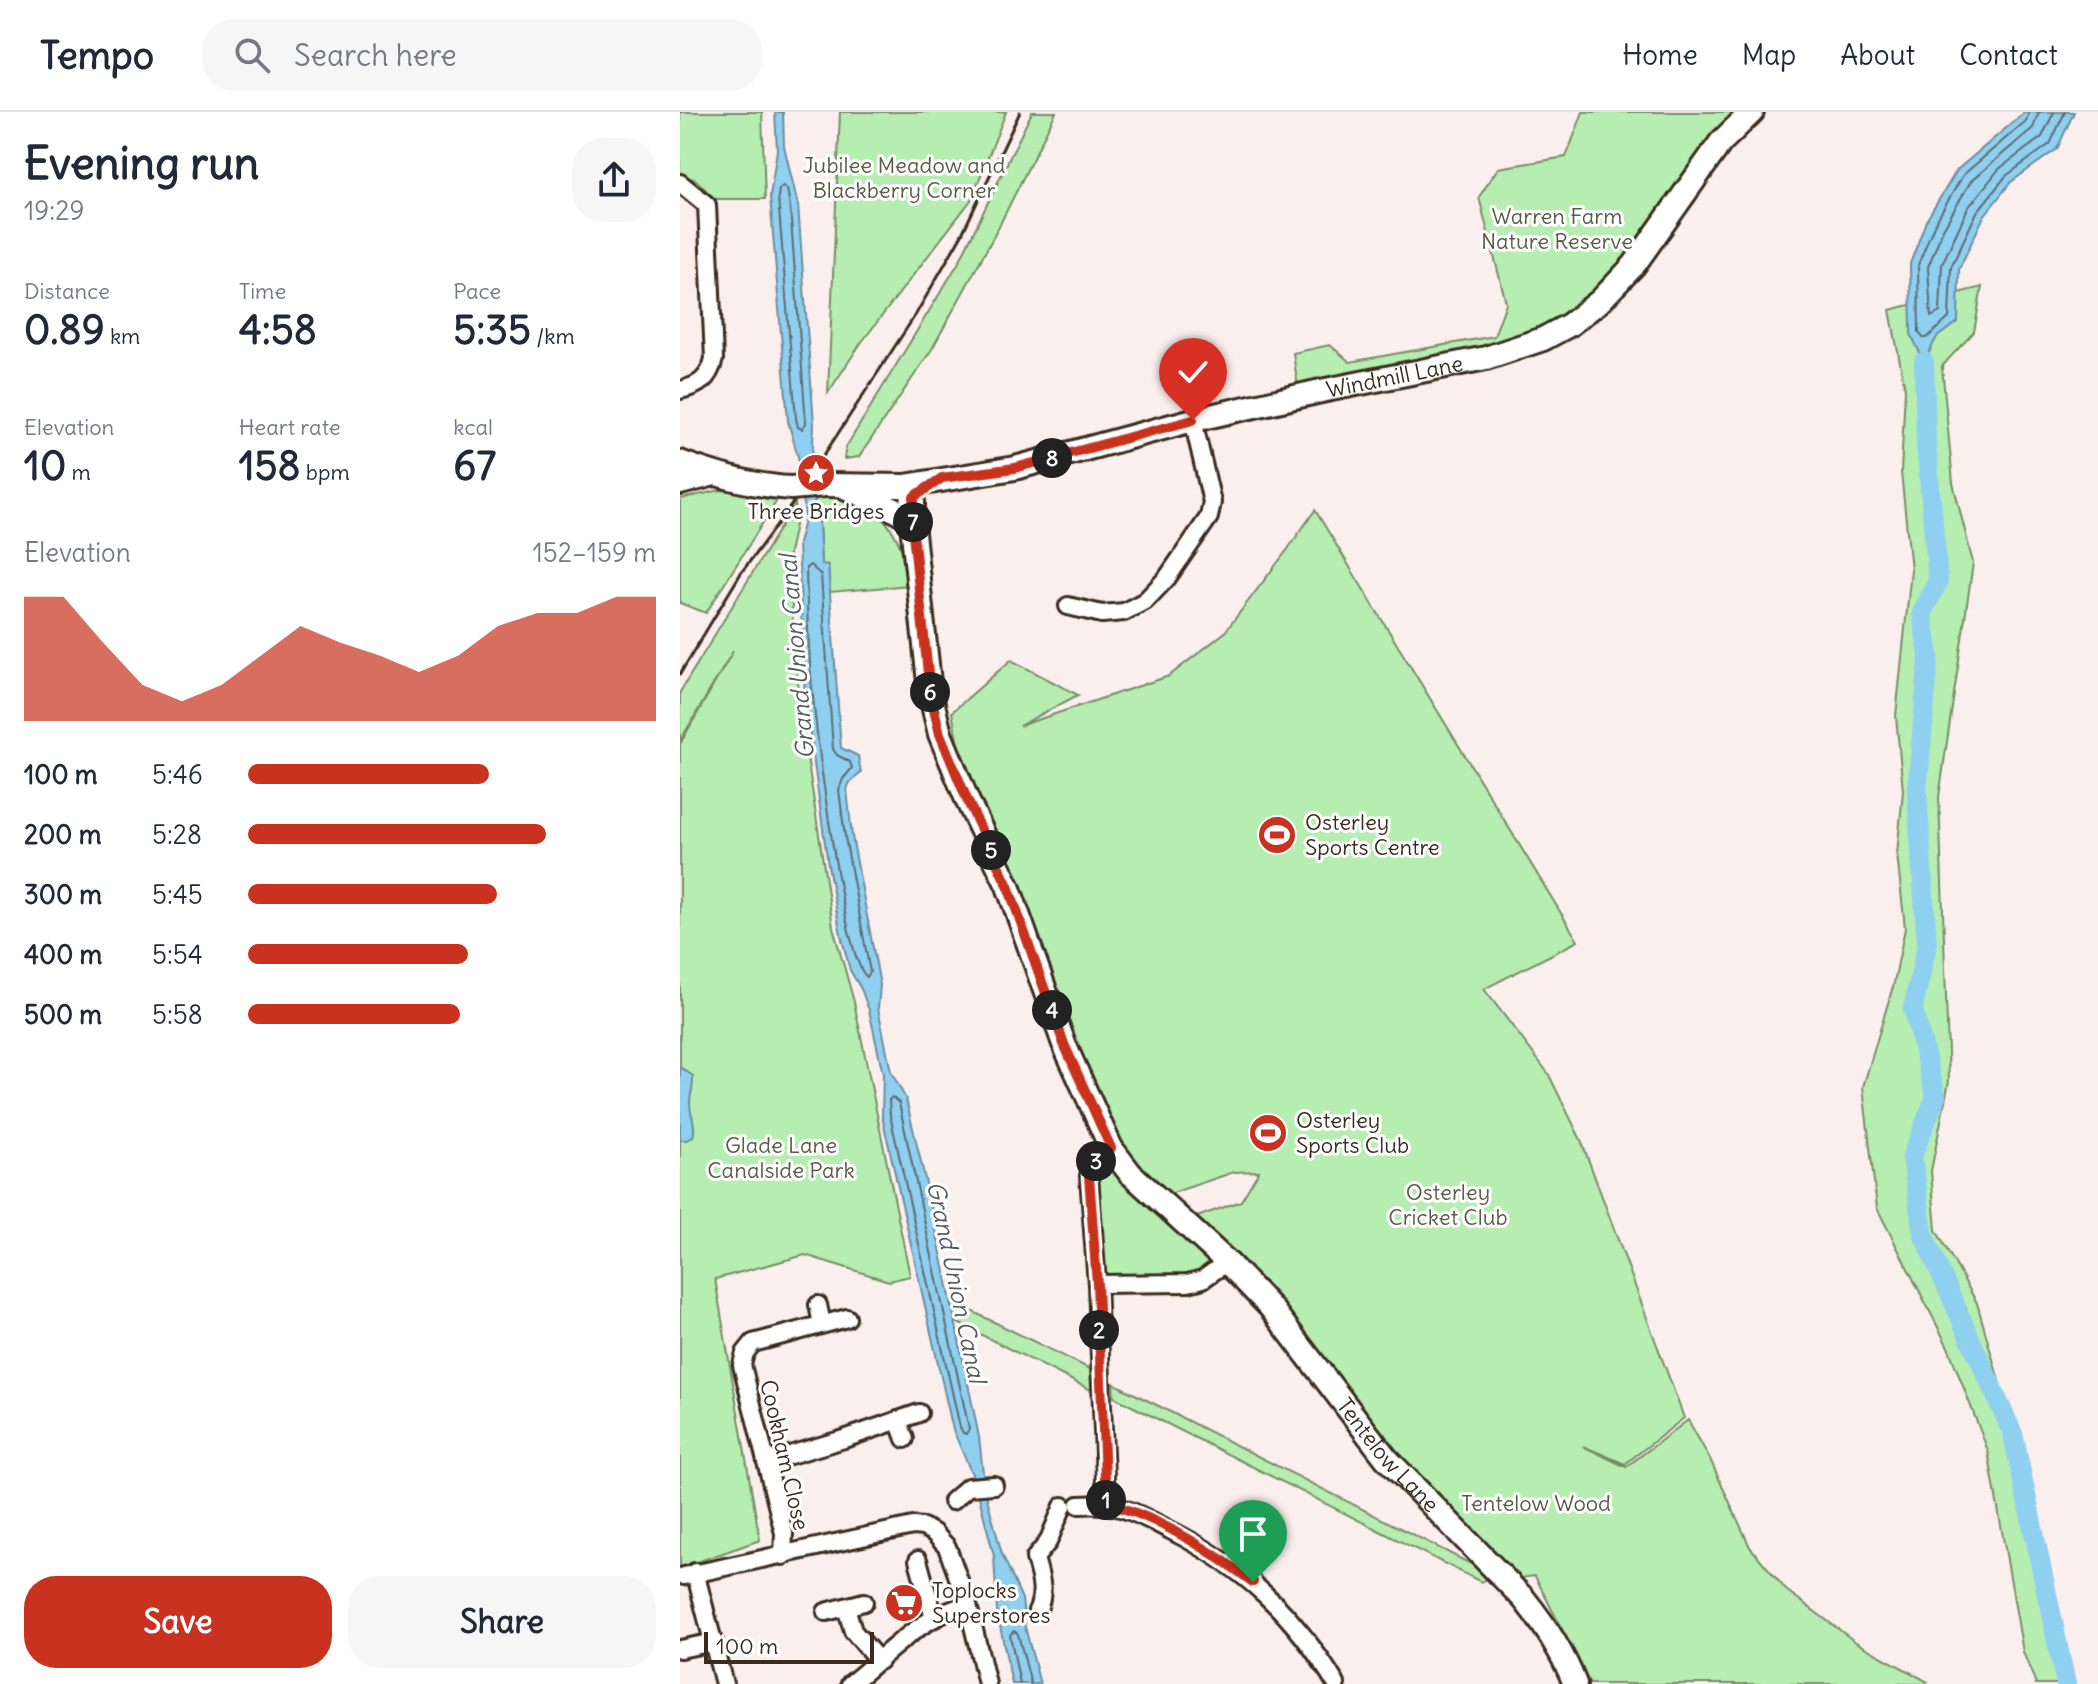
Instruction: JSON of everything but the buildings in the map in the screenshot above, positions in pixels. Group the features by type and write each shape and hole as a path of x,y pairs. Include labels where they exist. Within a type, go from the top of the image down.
{"main road":[{"name":"Windmill Lane","path":"903,499 942,478 1015,468 1193,420 1486,358 1543,339 1569,325 1600,301 1634,265 1721,142 1752,112"},
{"path":"680,462 754,483 791,488 835,486 903,499"},
{"path":"680,483 714,474"},
{"name":"Tentelow Lane","path":"903,499 913,533 930,692 940,734 1008,886 1064,1044 1111,1148 1130,1173 1227,1262 1271,1308 1386,1458 1524,1599 1562,1654 1575,1684"}],"street":[{"path":"680,183 707,205 714,359 704,380 696,387 680,390"},
{"path":"1068,606 1102,614 1124,612 1145,601 1167,578 1209,517 1212,502 1193,420"},
{"path":"1106,1503 1089,1176 1094,1163 1111,1148"},
{"path":"1097,1284 1188,1283 1203,1279 1227,1262"},
{"path":"818,1305 822,1324"},
{"name":"Cookham Close","path":"783,1556 784,1533 742,1365 745,1353 753,1343 847,1318"},
{"path":"766,1462 919,1413"},
{"path":"898,1420 905,1439"},
{"path":"952,1501 968,1487 994,1485"},
{"path":"1037,1611 1043,1600 1035,1558 1071,1506 1106,1503 1185,1538 1224,1560 1253,1582 1288,1615 1336,1684"},
{"path":"724,1684 714,1642 690,1574 913,1526 923,1527 947,1547 968,1605 987,1684"},
{"path":"918,1560 934,1618"},
{"path":"826,1612 864,1602"},
{"path":"850,1684 916,1628 968,1605"},
{"path":"846,1607 853,1631 879,1661"},
{"path":"680,1649 714,1642"}],"green space":[{"path":"680,112 762,112 765,199 715,199 696,180 680,175"},
{"name":"Jubilee Meadow and Blackberry Corner","path":"840,112 1006,112 971,200 861,343 828,393"},
{"path":"1032,112 1056,112 995,234 932,349 859,457 844,459 846,447 959,262"},
{"name":"Warren Farm Nature Reserve","path":"1583,112 1737,112 1692,164 1626,258 1580,302 1557,318 1479,348 1298,388 1293,353 1330,345 1350,362 1494,336 1506,303 1479,197 1498,168 1566,157"},
{"path":"1982,287 1974,332 1942,366 1953,483 1973,563 1939,797 1949,1081 1931,1171 1936,1230 1977,1303 2001,1388 2067,1684 2036,1684 2023,1652 1988,1451 1948,1347 1877,1208 1863,1087 1894,983 1905,928 1897,854 1903,791 1896,716 1911,570 1901,472 1905,389 1890,310"},
{"path":"721,490 779,497 706,613 680,603 680,499"},
{"path":"814,494 854,500 870,507 882,518 900,547 910,585 830,592 828,565 821,565"},
{"name":"Glade Lane Canalside Park","path":"795,503 796,520 789,553 795,657 805,743 833,927 854,1002 910,1276 889,1281 805,1255 715,1279 760,1540 680,1568 680,744 733,651 680,741 680,692"},
{"path":"1315,510 1578,941 1484,989 1548,1073 1581,1140 1684,1418 1625,1464 1583,1446 1626,1467 1688,1420 1710,1459 1750,1547 1786,1590 1857,1643 1928,1682 1926,1684 1590,1684 1535,1576 1507,1580 1189,1220 1241,1201 1259,1171 1234,1172 1169,1194 1156,1193 1129,1169 1074,1049 962,768 952,712 1011,660 1078,695 1019,726 1169,676 1224,633"},
{"path":"1111,1148 1227,1262 1203,1279 1097,1284 1094,1163"},
{"path":"951,1301 1090,1369 1091,1390 956,1322"},
{"path":"1113,1383 1479,1568 1487,1579 1481,1582 1114,1397"}],"water":[{"path":"775,112 783,112 784,146 798,205 814,424 812,466 815,511 819,522 821,564 828,565 841,748 858,756 861,773 847,789 852,836 880,985 878,1008 891,1072 906,1099 930,1200 979,1437 985,1491 1002,1554 1022,1599 1025,1627 1040,1684 1012,1684 997,1611 994,1556 975,1481 953,1430 882,1116 883,1074 869,1010 850,970 828,865 805,698 798,543 805,518 800,464 788,421 770,196 777,150"},
{"path":"2025,112 2074,112 2057,149 2011,182 1984,216 1959,269 1958,322 1937,337 1924,362 1911,334 1910,264 1926,221 1957,170"},
{"path":"680,1067 693,1076 690,1103 694,1133 687,1140 680,1140"}],"waterway":[{"path":"1924,362 1926,443 1938,581 1922,613 1929,656 1917,791 1927,944 1913,1009 1936,1096 1912,1156 1923,1234 2013,1434 2066,1684"}],"railway":[{"path":"680,674 741,573 790,507 916,314 961,236 1020,112"}],"place":[{"name":"Three Bridges","path":"816,473"},
{"name":"Osterley Sports Centre","path":"1277,835"},
{"name":"Osterley Sports Club","path":"1268,1133"},
{"name":"Toplocks Superstores","path":"904,1603"}],"route":[{"path":"1193,420 1015,468 942,478 914,497 913,533 930,692 940,734 1008,886 1064,1044 1111,1148 1094,1163 1089,1176 1106,1503 1185,1538 1224,1560 1253,1582"}],"water label":[{"name":"Grand Union Canal","path":"797,657"},
{"name":"Grand Union Canal","path":"956,1282"}],"park label":[{"name":"Osterley Cricket Club","path":"1448,1204"},
{"name":"Tentelow Wood","path":"1536,1503"}]}
